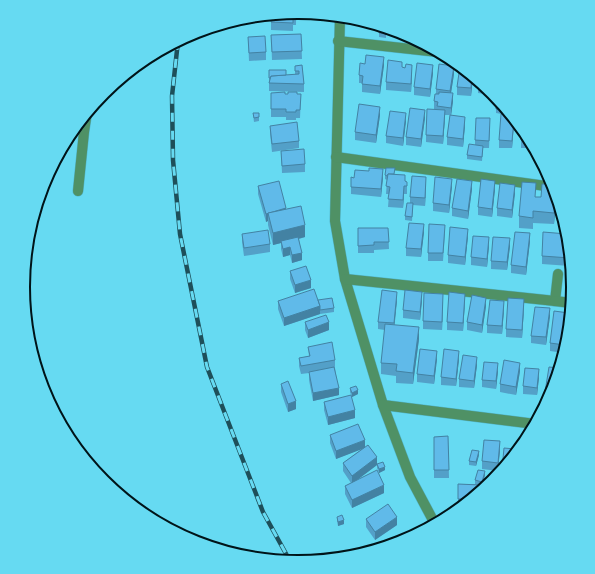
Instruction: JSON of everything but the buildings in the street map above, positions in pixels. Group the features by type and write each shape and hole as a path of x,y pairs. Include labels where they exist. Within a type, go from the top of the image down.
{"street":[{"path":"340,22 335,221 345,279 383,405 410,476 432,518"},
{"path":"338,41 423,50"},
{"path":"78,191 86,123"},
{"path":"336,157 546,186"},
{"path":"555,301 558,274"},
{"path":"345,279 565,302"},
{"path":"383,405 529,423"}],"railway":[{"path":"177,48 172,96 173,160 180,234 207,367 263,512 286,554"}]}
